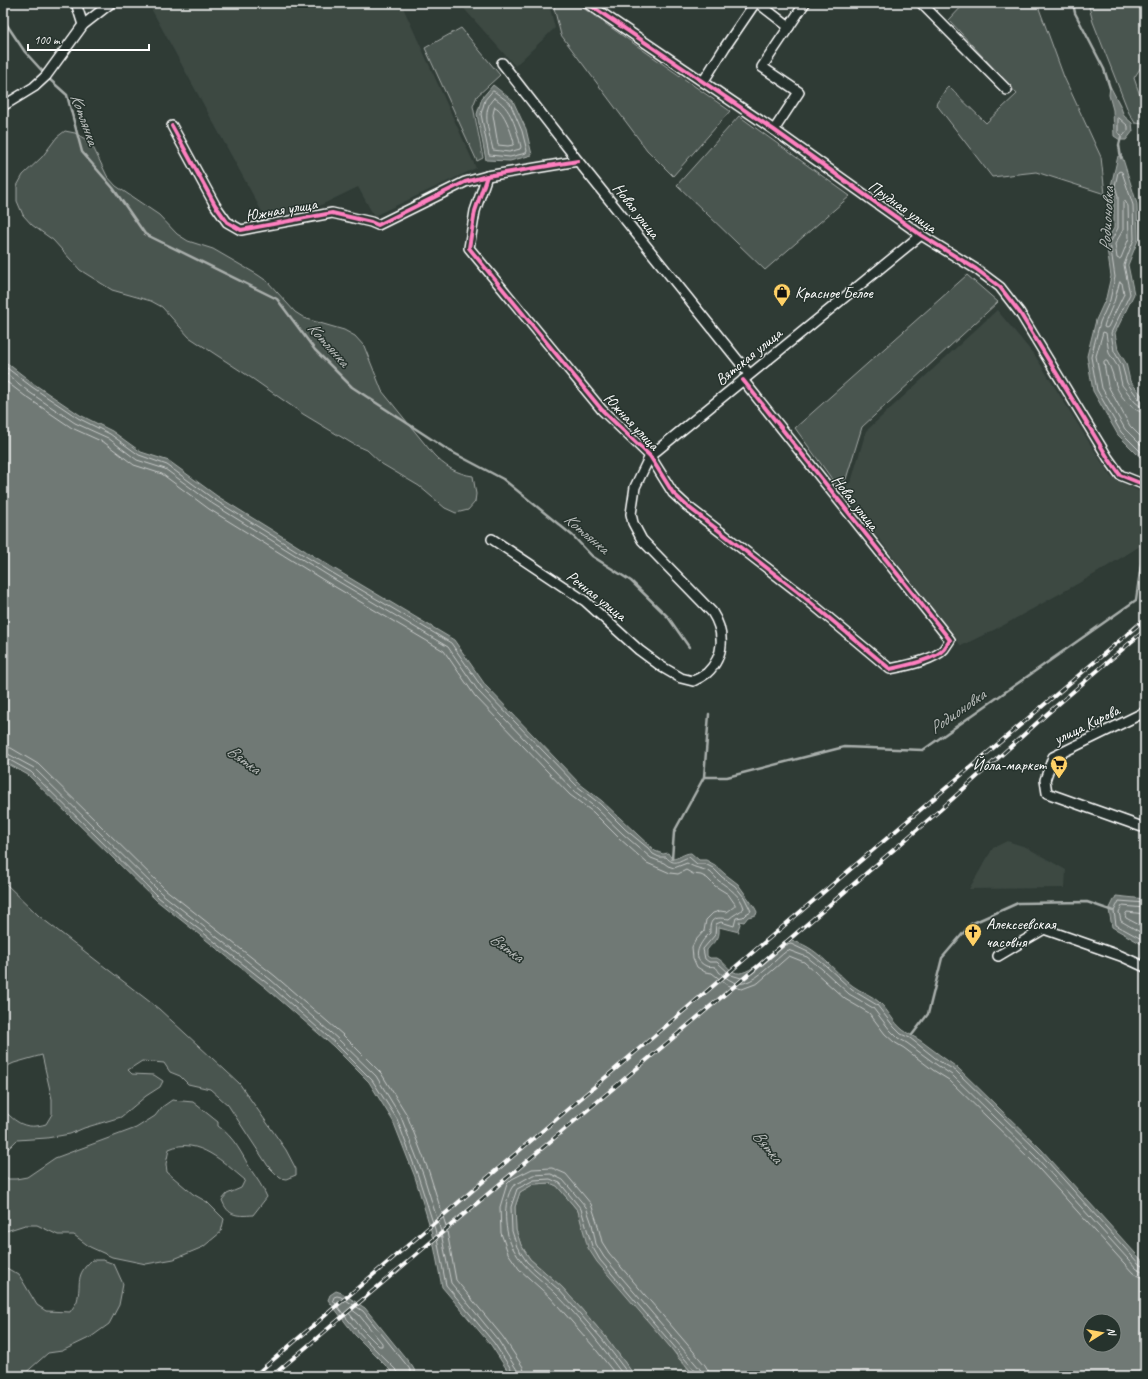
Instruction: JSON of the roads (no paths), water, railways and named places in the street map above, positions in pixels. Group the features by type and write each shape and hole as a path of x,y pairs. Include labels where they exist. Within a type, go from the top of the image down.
{"street":[{"path":"76,3 83,25"},
{"path":"3,106 34,86 46,76 83,25 112,3"},
{"name":"Прудная улица","path":"587,3 774,130 920,234 976,269 1000,287 1020,313 1108,458 1120,475 1145,485"},
{"path":"703,82 725,47 756,3 789,27"},
{"path":"774,130 798,92 762,67 805,3"},
{"path":"921,3 1007,90"},
{"name":"Новая улица","path":"502,63 950,640 944,650 930,658 910,665 890,669"},
{"name":"Южная улица","path":"172,126 214,205 227,222 241,230 332,213 378,225 465,182 487,176 578,161"},
{"name":"Южная улица","path":"487,176 475,211 469,248 602,410 650,456 673,493 687,506 798,592 890,669"},
{"name":"Вятская улица","path":"681,678 693,681 707,673 716,661 722,647 721,630 718,621 712,612 642,540 633,523 631,514 635,487 650,456 920,234"},
{"name":"Речная улица","path":"492,540 585,600 639,650 662,667 681,678"},
{"name":"улица Кирова","path":"1145,712 1053,757 1045,780 1047,793 1145,828"},
{"path":"998,956 1044,929 1121,956 1145,967"}],"water":[{"path":"493,85 513,101 526,129 532,155 510,161 486,160 477,114 482,98"},
{"path":"1110,86 1124,116 1132,123 1133,131 1126,140 1120,140 1114,136 1113,110 1109,95"},
{"path":"1118,156 1122,156 1137,204 1138,240 1128,265 1134,294 1115,333 1118,350 1126,363 1130,381 1145,399 1145,459 1140,457 1118,435 1093,391 1087,356 1096,320 1106,298 1111,276 1106,242 1114,228 1114,196 1111,186"},
{"name":"Вятка","path":"3,360 34,384 80,415 112,431 141,452 169,461 217,496 333,568 454,640 486,686 580,784 602,801 655,851 663,854 668,853 672,859 691,853 699,860 706,860 715,865 738,884 755,908 757,912 756,915 748,917 744,922 739,921 739,932 719,927 718,938 707,950 707,956 710,958 717,958 732,971 739,973 753,968 784,941 794,941 804,945 822,957 853,986 870,995 882,1005 903,1030 958,1068 1041,1149 1145,1264 1145,1376 695,1376 597,1262 588,1248 578,1211 557,1186 550,1183 534,1184 520,1192 515,1207 516,1230 521,1245 530,1259 562,1287 605,1336 635,1376 511,1376 491,1345 442,1287 431,1230 415,1177 393,1121 369,1082 333,1046 265,987 156,900 28,775 3,761"},
{"path":"1116,896 1145,899 1145,946 1112,927 1109,910"},
{"path":"336,1291 342,1293 365,1308 412,1366 418,1376 396,1376 355,1335 328,1300 330,1295"}],"waterway":[{"name":"Родионовка","path":"1073,3 1075,13 1104,69 1110,88"},
{"name":"Котлянка","path":"3,19 25,52 45,74"},
{"name":"Котлянка","path":"48,78 67,95 82,152 113,188 145,234 277,299 315,350 352,387 448,450 503,479 573,536 592,556 631,581 668,617 689,647"},
{"name":"Родионовка","path":"1121,137 1119,145 1121,158"},
{"name":"Родионовка","path":"704,777 727,777 844,747 923,750 1136,600 1145,537"},
{"name":"Котлянка","path":"672,859 674,832 704,777 709,714"},
{"path":"912,1035 928,1014 942,958 971,924 1018,903 1087,902 1113,911"}],"railway":[{"path":"254,1376 1145,619"},
{"path":"272,1376 750,973 940,810 1048,713 1145,630"}],"place":[{"name":"Красное Белое","path":"782,307"},
{"name":"Йола-маркет","path":"1059,779"},
{"name":"Алексеевская часовня","path":"973,947"}]}
